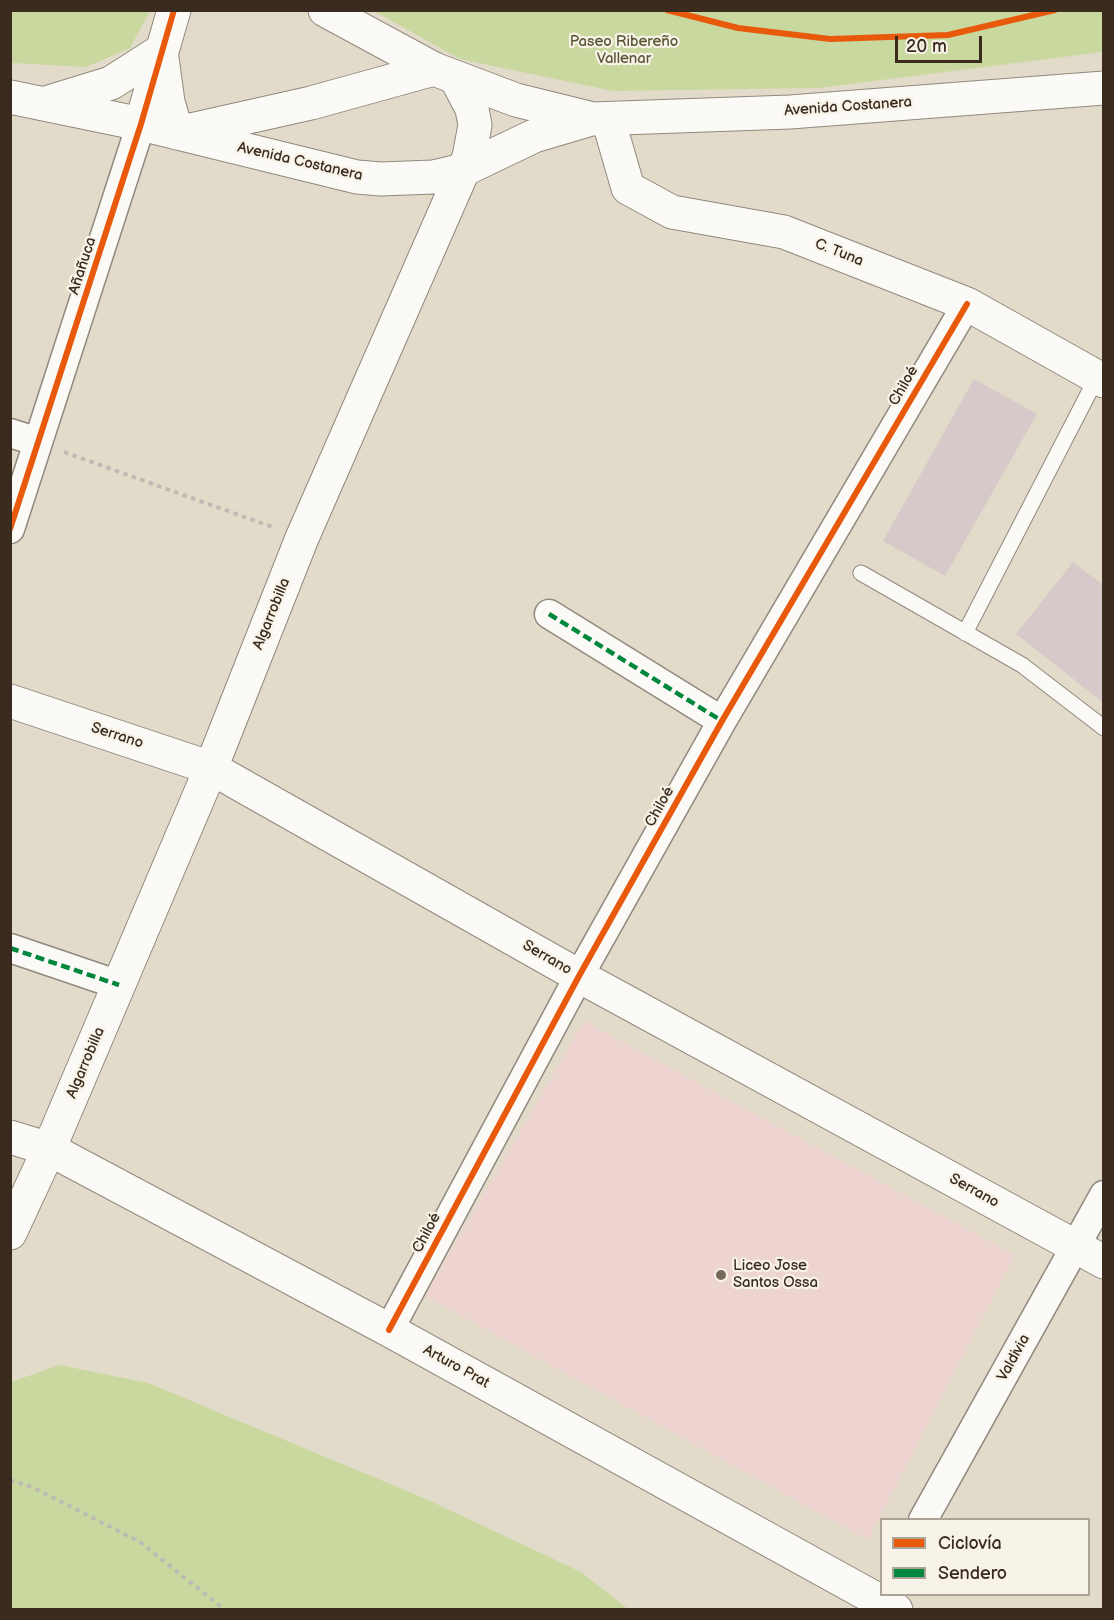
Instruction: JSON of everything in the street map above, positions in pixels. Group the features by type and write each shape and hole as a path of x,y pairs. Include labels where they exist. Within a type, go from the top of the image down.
{"main road":[{"path":"47,103 111,83 167,31 195,10"},
{"name":"Avenida Costanera","path":"325,10 446,74 516,100 600,119"},
{"path":"167,31 168,102 177,133"},
{"name":"Añañuca","path":"141,124 167,31"},
{"name":"Avenida Costanera","path":"177,133 446,74"},
{"name":"Algarrobilla","path":"10,1233 49,1149 119,985 211,768 302,538 474,141 475,125 472,109 446,74"},
{"name":"Avenida Costanera","path":"10,97 141,124 357,177 405,180 463,170 534,136 600,119 790,112 1104,88"},
{"name":"C. Tuna","path":"600,119 628,188 672,212 784,232 967,304 1100,379"},
{"name":"Serrano","path":"10,701 211,768 579,976 1090,1255"},
{"name":"Arturo Prat","path":"10,1137 49,1149 389,1330 885,1601"}],"street":[{"name":"Añañuca","path":"10,529 141,124"},
{"name":"Chiloé","path":"389,1330 579,976 722,721 967,304"},
{"path":"10,433 38,442"},
{"path":"549,614 722,721"},
{"path":"10,948 119,985"},
{"name":"Valdivia","path":"924,1518 1090,1255 1104,1195"}],"lane":[{"path":"965,633 1100,379"},
{"path":"861,573 1022,665 1104,728"}],"path":[{"path":"38,442 302,538"},
{"path":"10,1480 34,1488 140,1542 225,1610"}],"shaded area":[{"name":"Liceo Jose Santos Ossa","path":"584,1021 1015,1255 868,1540 425,1296"}],"green space":[{"path":"10,11 150,11 130,48 86,67 11,63"},
{"name":"Paseo Ribereño Vallenar","path":"374,11 1103,11 1103,52 818,88 613,91 460,59"},
{"path":"60,1365 148,1383 426,1499 581,1572 628,1609 11,1609 11,1382"}],"building":[{"path":"974,379 1037,414 945,576 883,541"},
{"path":"1073,562 1104,586 1104,703 1016,634"}],"marked path":[{"path":"549,614 722,721"},
{"path":"10,948 119,985"}],"cycle path":[{"path":"10,529 141,124 174,10"},
{"path":"667,10 738,28 830,39 948,35 1055,10"},
{"path":"389,1330 579,976 722,721 967,304"}],"place":[{"name":"Liceo Jose Santos Ossa","path":"721,1275"}]}
